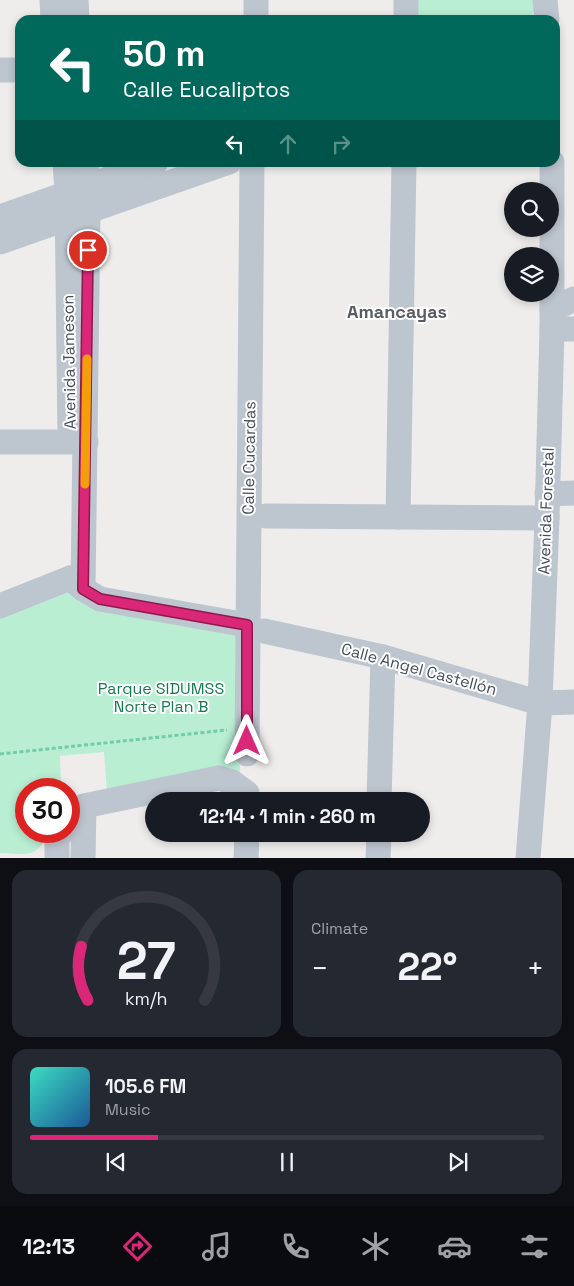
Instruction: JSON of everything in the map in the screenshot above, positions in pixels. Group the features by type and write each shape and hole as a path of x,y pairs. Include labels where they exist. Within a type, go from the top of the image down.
{"street":[{"path":"52,0 54,15"},
{"path":"76,0 77,15"},
{"path":"256,0 256,15"},
{"path":"406,0 406,15"},
{"path":"544,0 546,15"},
{"path":"0,70 15,70"},
{"name":"Avenida Jameson","path":"69,167 80,180 78,215 78,442 83,589"},
{"path":"0,217 80,180 135,167"},
{"path":"0,242 215,167"},
{"name":"Calle Cucardas","path":"247,754 247,728 255,628 252,167"},
{"path":"398,517 404,167"},
{"name":"Avenida Forestal","path":"528,858 540,703 547,506 559,322 552,167"},
{"path":"559,322 574,299"},
{"path":"0,442 78,442"},
{"path":"266,516 398,517 547,506 574,493"},
{"name":"Calle Angel Castellón","path":"0,606 70,578 83,589 100,599 255,628 383,658 540,703 574,702"},
{"path":"379,792 383,658"},
{"path":"165,792 219,778 232,782 242,792"},
{"path":"80,814 145,797"},
{"path":"80,840 83,858"},
{"path":"246,858 247,842"},
{"path":"378,842 378,858"},
{"path":"57,843 57,858"}],"path":[{"path":"0,754 247,728"}],"green space":[{"path":"417,0 534,0 535,9 532,15 417,15"},
{"name":"Parque SIDUMSS Norte Plan B","path":"63,588 239,633 240,776 107,792 104,752 60,756 61,778 15,778 15,843 42,843 36,851 31,853 0,853 0,614"}],"slow traffic":[{"path":"85,484 87,359"}],"district":[{"name":"Amancayas","path":"397,311"}],"route":[{"path":"88,250 83,589 100,599 247,625 247,741"}]}
